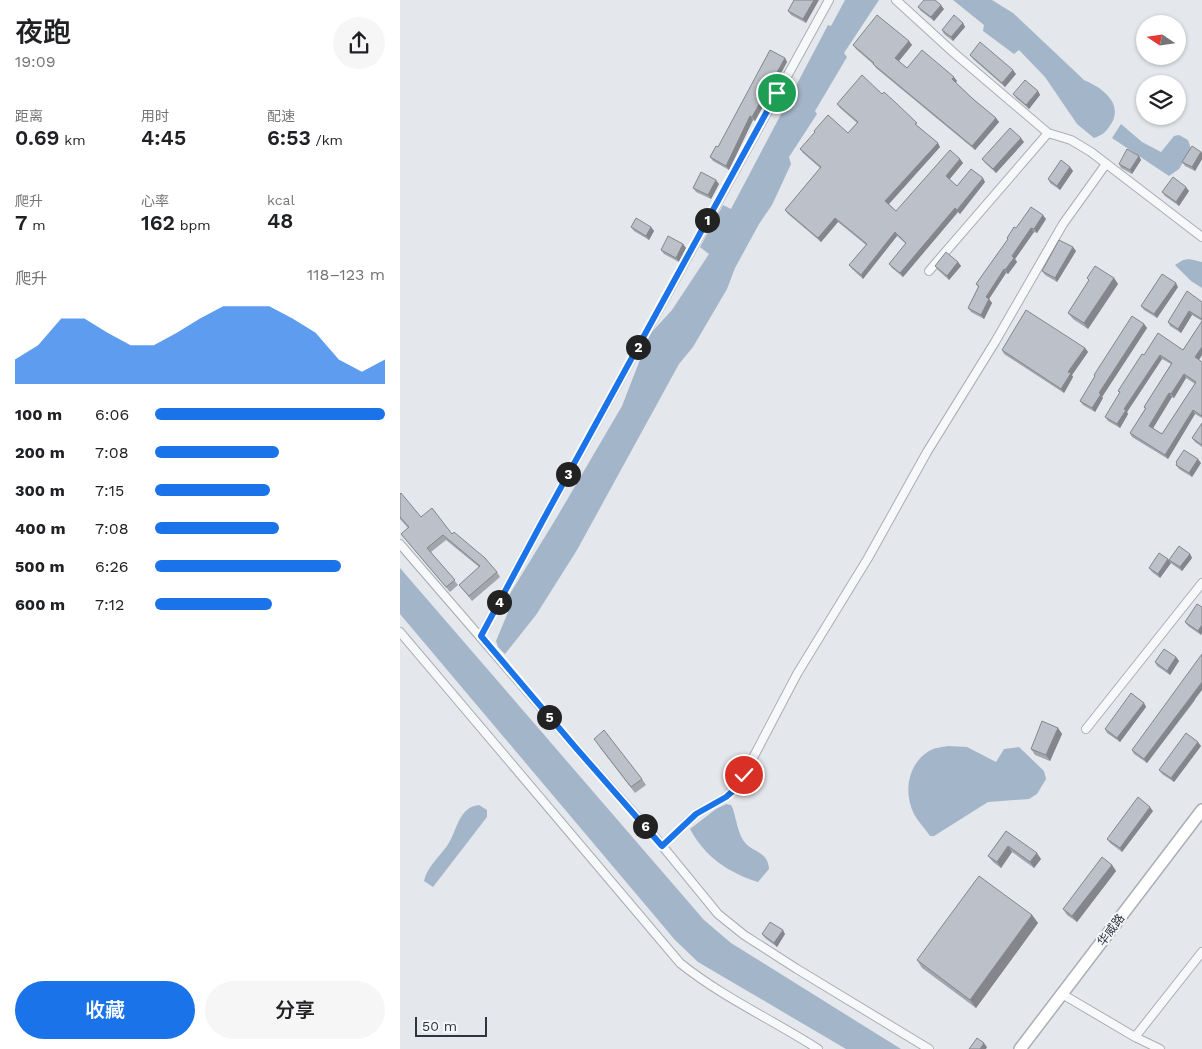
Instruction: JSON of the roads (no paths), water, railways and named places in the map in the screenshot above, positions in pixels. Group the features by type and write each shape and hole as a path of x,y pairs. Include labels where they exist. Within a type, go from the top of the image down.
{"main road":[{"name":"华威路","path":"1020,1049 1202,810"}],"street":[{"path":"481,636 546,513 829,0"},
{"path":"896,0 954,53 1048,133 1071,140 1091,152 1202,237"},
{"path":"929,271 1048,133"},
{"path":"662,846 696,814 726,797 734,790 744,775 797,674 868,558 927,452 995,342 1063,224 1106,164"},
{"path":"400,544 662,846 718,914 744,935 929,1049"},
{"path":"1086,729 1202,583"},
{"path":"400,632 680,963 728,995 818,1049"},
{"path":"1135,1037 1202,952"},
{"path":"1062,994 1135,1037 1160,1049"}],"water":[{"path":"845,0 879,0 844,53 847,57 815,111 817,114 789,157 791,164 772,205 759,224 735,268 727,289 693,347 679,364 577,550 536,615 505,654 498,647 496,641 511,605 508,597 622,406 650,334 672,310 709,254 700,247 723,205 731,209 828,25 831,26"},
{"path":"953,0 992,0 1013,13 1084,80 1091,83 1110,98 1115,111 1114,119 1106,131 1094,138 1077,124 1045,77 1019,50 1014,54 983,31 984,25"},
{"path":"1121,124 1142,142 1161,152 1174,136 1179,135 1188,140 1191,149 1179,169 1169,176 1112,138"},
{"path":"1189,259 1202,262 1202,288 1191,281 1175,265"},
{"path":"400,568 704,920 731,943 901,1049 846,1049 698,962 675,940 400,614"},
{"path":"948,746 967,747 996,762 1004,749 1019,747 1044,771 1046,779 1037,794 1029,799 988,802 934,836 930,836 914,814 911,806 908,788 909,779 916,763 922,757 931,750"},
{"path":"726,804 731,805 733,809 743,840 766,858 769,869 758,882 737,874 710,856 690,829 716,809"},
{"path":"479,805 487,810 487,817 433,887 424,881 428,871 447,846 462,815 472,807"}]}
